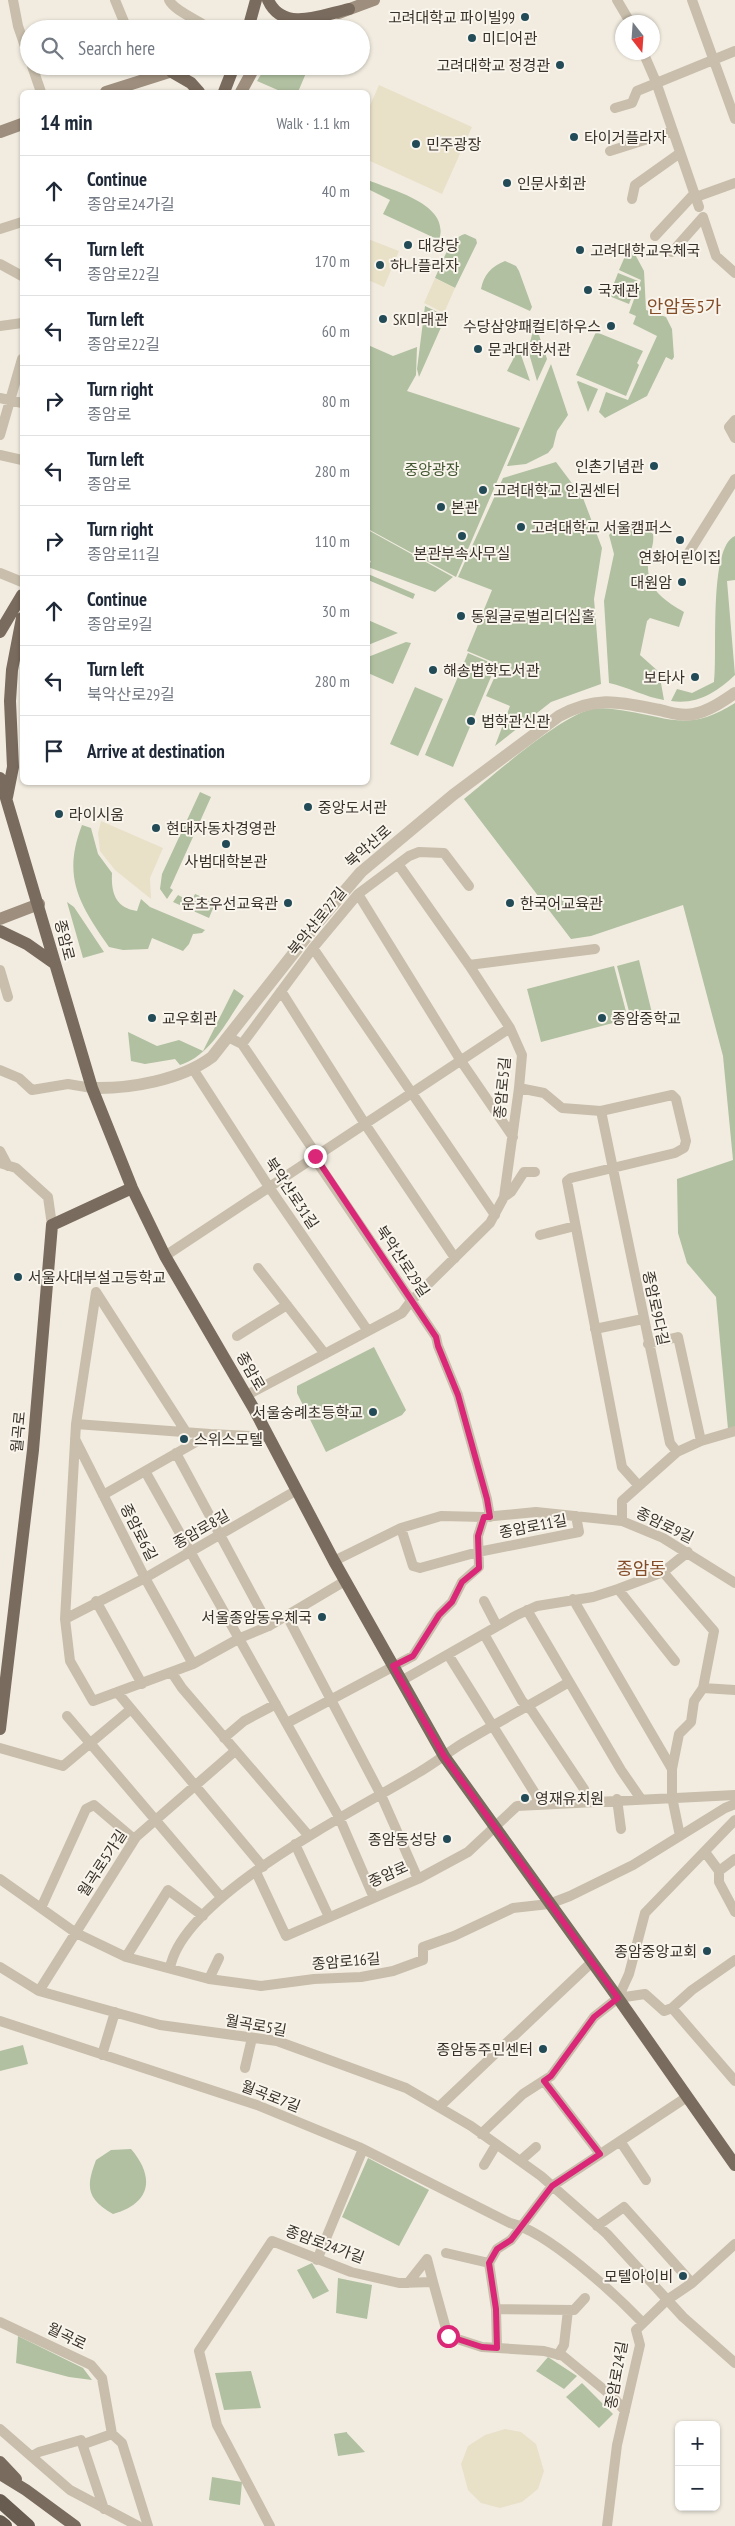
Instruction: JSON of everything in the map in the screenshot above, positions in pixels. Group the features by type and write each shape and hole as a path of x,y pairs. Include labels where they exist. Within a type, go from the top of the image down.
{"highway":[{"path":"0,2501 28,2526"},
{"path":"0,2522 5,2526"}],"main road":[{"path":"250,20 256,0"},
{"path":"268,0 278,14 291,20 349,9"},
{"path":"319,20 374,0"},
{"path":"112,90 160,75"},
{"path":"177,75 192,83 197,90"},
{"path":"225,90 231,75"},
{"path":"241,90 250,75"},
{"path":"0,132 20,125"},
{"path":"1,630 20,597"},
{"path":"7,799 13,767 10,701 12,670 20,628"},
{"name":"종암로","path":"0,778 39,904 54,963 92,1088 132,1188 165,1256 247,1395 334,1561 444,1756 735,2164"},
{"path":"0,919 39,904"},
{"path":"0,931 27,944 54,963"},
{"path":"52,1225 132,1188"},
{"name":"월곡로","path":"0,1729 33,1450 52,1225"},
{"path":"0,2462 26,2490"},
{"path":"0,2474 26,2490 75,2526"}],"street":[{"path":"13,0 20,32"},
{"path":"115,0 124,20"},
{"path":"169,0 172,6 199,20"},
{"path":"617,0 626,15"},
{"path":"692,0 735,119"},
{"path":"615,108 632,103 637,91 735,51"},
{"path":"646,60 656,82 696,199"},
{"path":"35,75 40,90"},
{"path":"610,151 673,131"},
{"path":"632,199 635,185 680,153"},
{"path":"655,236 696,199 735,183"},
{"path":"672,252 703,217 716,256 735,273"},
{"path":"0,230 20,223"},
{"path":"0,264 20,275"},
{"path":"0,326 20,322"},
{"path":"0,435 5,400 20,364"},
{"path":"5,400 20,403"},
{"path":"735,420 729,428 735,438"},
{"path":"0,455 20,460"},
{"path":"686,557 735,479"},
{"path":"0,572 20,581"},
{"name":"북악산로","path":"92,1088 127,1088 193,1069 212,1057 319,921 362,872 453,795 559,716 579,706 606,700 678,714 694,714 716,705 735,693"},
{"name":"북악산로27길","path":"242,1044 313,948 358,894 398,864 415,853 444,853 469,886"},
{"name":"종암로5길","path":"247,1395 402,1313 411,1301 495,1215 504,1197 522,1055 510,1028 469,965 398,864"},
{"path":"358,894 460,1061 513,1137"},
{"path":"313,948 495,1215"},
{"path":"469,965 595,949"},
{"path":"0,970 8,997"},
{"path":"281,991 364,1124 454,1258"},
{"path":"165,1256 510,1028"},
{"path":"228,1038 242,1044"},
{"name":"북악산로29길","path":"242,1044 436,1337 458,1395 487,1499 487,1517"},
{"name":"북악산로31길","path":"193,1069 269,1187 368,1331"},
{"path":"0,1070 19,1078 32,1090 68,1084 92,1088"},
{"path":"519,1088 544,1093 562,1108 601,1111 666,1095 672,1095 676,1099 686,1141 684,1148 675,1153 568,1179 575,1226 622,1467 639,1486"},
{"name":"종암로9다길","path":"601,1111 670,1443 677,1452"},
{"path":"0,1151 4,1164 16,1168 48,1197 52,1225"},
{"name":"종암로5길","path":"504,1197 510,1194 524,1172 535,1172"},
{"path":"540,1235 575,1226"},
{"path":"258,1268 325,1354"},
{"path":"186,1432 96,1292 76,1424 65,1618 70,1661 93,1701 193,1664 240,1638 269,1626 345,1581"},
{"path":"237,1336 287,1305"},
{"path":"595,1329 643,1320"},
{"path":"648,1344 678,1337 701,1441"},
{"path":"76,1424 269,1437"},
{"path":"622,1521 622,1501 677,1452 701,1441 735,1431"},
{"name":"종암로6길","path":"193,1664 103,1495 210,1434"},
{"path":"75,1439 103,1495"},
{"path":"176,1454 269,1626"},
{"path":"145,1471 339,1817 374,1898"},
{"name":"종암로8길","path":"65,1618 96,1601 146,1578 297,1490"},
{"name":"종암로9길","path":"334,1561 401,1528 441,1516 487,1517 536,1512 622,1521 663,1538 735,1583"},
{"name":"종암로11길","path":"478,1552 579,1532 576,1516"},
{"path":"287,1724 332,1698 413,1656 439,1615 452,1602 462,1582 479,1568 478,1536 487,1517"},
{"path":"401,1528 413,1566 420,1568 478,1552"},
{"path":"401,1682 527,1610 537,1606 593,1596 618,1589 663,1572 688,1552"},
{"path":"663,1572 714,1631 703,1688 694,1701 691,1722 679,1734 672,1769 672,1798 680,1836"},
{"path":"618,1589 675,1661"},
{"path":"573,1599 672,1769"},
{"path":"96,1601 142,1684"},
{"path":"484,1601 498,1626"},
{"path":"527,1610 621,1770 641,1799"},
{"path":"287,1616 332,1698 381,1795 418,1879"},
{"path":"484,1634 522,1701 528,1706 584,1789 587,1801"},
{"path":"449,1656 536,1795 538,1803"},
{"path":"172,1673 182,1688 308,1835"},
{"path":"170,1968 172,1959 185,1936 221,1897 308,1835 381,1795 492,1726 569,1682"},
{"path":"703,1688 735,1690"},
{"path":"117,1692 196,1784 198,1791 260,1870"},
{"path":"224,1738 244,1721 276,1704"},
{"path":"0,1748 63,1766 131,1708"},
{"path":"67,1716 156,1818 221,1897"},
{"name":"월곡로5가길","path":"40,1991 134,1839 235,1751"},
{"path":"495,1829 517,1806 538,1803 735,1795"},
{"path":"617,1799 621,1829"},
{"path":"549,1904 633,1865 725,1808 735,1804"},
{"path":"41,1908 86,1809 94,1805 134,1839"},
{"path":"481,2134 523,2094 551,2076 594,2017 618,1998 629,1974 645,1913 735,1820"},
{"name":"종암로","path":"260,1870 286,1936 418,1879 468,1852 495,1829"},
{"path":"295,1844 329,1918"},
{"path":"704,1852 719,1871 719,1882 735,1912"},
{"path":"719,1871 735,1859"},
{"name":"종암로16길","path":"0,1878 76,1933 126,1957 210,1979 261,1986 314,1979 361,1977 393,1971 423,1960 423,1947 454,1936 513,1908 549,1904"},
{"path":"126,1957 168,1890 203,1916"},
{"path":"210,1979 219,1958"},
{"path":"439,2107 592,1962"},
{"path":"618,1998 645,1994 664,2011 672,2008 692,1990 734,1962"},
{"name":"월곡로5길","path":"0,1967 40,1991 160,2025 277,2041 406,2088 481,2134 552,2186 597,2226 667,2300 735,2363"},
{"path":"672,2008 735,2081"},
{"path":"102,2055 115,2012"},
{"name":"월곡로7길","path":"0,2021 258,2105 363,2149 510,2223 521,2226 564,2254 624,2303 642,2322"},
{"path":"244,2068 252,2038"},
{"path":"726,2071 735,2064"},
{"path":"544,2081 600,2154"},
{"path":"497,2348 496,2309 489,2263 497,2249 511,2240 552,2186 687,2098"},
{"path":"620,2141 646,2180"},
{"path":"484,2165 496,2145"},
{"path":"520,2162 536,2148"},
{"path":"317,2260 363,2149"},
{"path":"597,2226 624,2206 692,2283"},
{"name":"종암로24가길","path":"270,2526 217,2425 198,2351 272,2241 351,2272 408,2283 433,2282"},
{"path":"642,2322 667,2300 692,2283 735,2244"},
{"path":"446,2253 489,2263"},
{"path":"408,2283 427,2259 448,2336 482,2347 544,2351 558,2355 613,2397 625,2411"},
{"path":"496,2309 574,2310 585,2298"},
{"path":"558,2355 564,2345 568,2310"},
{"name":"월곡로","path":"0,2322 91,2365 102,2378 112,2434"},
{"name":"종암로24길","path":"607,2526 617,2444 640,2345 636,2330 642,2322"},
{"path":"0,2429 70,2490 138,2526"},
{"path":"84,2444 112,2434 122,2444 148,2526"},
{"path":"32,2456 39,2452 81,2440 84,2444 104,2508"}],"green space":[{"path":"261,75 305,75 299,90 278,90 257,81"},
{"path":"370,181 405,194 428,208 436,217 440,228 439,240 383,214 390,200 370,190"},
{"path":"465,234 476,239 477,243 455,288 435,278 450,246 460,236"},
{"path":"630,245 644,271 646,310 666,317 672,329 674,357 672,360 666,357 647,396 605,418 599,412 606,392 628,400 657,336 633,324 636,316 629,313 641,280 619,270"},
{"path":"505,261 516,266 519,271 532,307 530,311 481,289 484,279 489,272"},
{"path":"618,273 638,281 629,304 609,296"},
{"path":"425,306 446,316 419,377 417,369"},
{"path":"535,323 547,359 537,381 528,350"},
{"path":"596,332 643,351 626,396 576,375"},
{"name":"중앙광장","path":"370,346 393,356 417,347 416,375 407,391 520,428 456,577 370,530"},
{"path":"518,350 520,352 530,381 507,371"},
{"path":"551,364 568,415 557,431 553,447 548,453 526,464 507,466"},
{"path":"577,382 598,389 588,412"},
{"path":"556,462 583,498 602,548 594,599 601,684 551,702 495,746 510,706 486,696 500,665 467,651 492,590 458,577 503,478"},
{"path":"642,525 653,534 648,565 652,584 665,600 684,612 679,627 650,618 647,621 640,655 659,672 664,700 609,683 604,601 614,554 609,535 613,531"},
{"path":"370,531 453,577 435,592 370,568"},
{"path":"735,536 735,580 727,581 735,675 721,687 706,696 689,701 671,701 677,689 692,693 714,682 718,580 721,560 727,544"},
{"path":"370,575 415,594 413,599 370,581"},
{"path":"370,621 398,633 370,644"},
{"path":"406,642 411,643 393,684 370,674 370,656"},
{"name":"법학관신관","path":"468,653 496,665 453,767 425,755"},
{"path":"415,687 443,699 418,756 390,744"},
{"path":"735,703 735,1427 728,1429 716,1297 687,1263 678,1233 677,1179 733,1160 723,1056 683,905 591,936 571,939 464,799 544,735 578,714 592,709 613,709 670,719 694,720 720,712"},
{"path":"200,792 211,797 170,888 173,890 167,899 160,889 162,874"},
{"path":"82,825 91,828 98,854 112,873 112,887 119,903 137,911 141,899 150,907 205,930 202,933 193,934 189,944 183,951 152,938 148,949 123,950 109,947 89,917 77,889 74,875 74,860 76,843"},
{"path":"195,894 209,900 214,906 209,918 173,902 178,895 191,902"},
{"path":"67,902 74,907 104,952 83,958"},
{"path":"639,960 652,1013 631,1019 617,966"},
{"path":"614,966 628,1019 541,1042 527,989"},
{"path":"234,989 244,996 217,1036 209,1046 200,1054 180,1065 175,1059 145,1064 131,1061 128,1032 157,1046 179,1040 203,1051"},
{"path":"374,1347 406,1410 402,1415 326,1452 297,1393 297,1386"},
{"path":"23,2045 28,2064 0,2071 0,2051"},
{"path":"131,2149 144,2170 145,2189 142,2197 135,2204 113,2214 93,2197 90,2185 93,2169 96,2160 111,2150"},
{"path":"368,2158 429,2190 399,2246 342,2217"},
{"path":"312,2263 329,2291 313,2299 297,2270"},
{"path":"338,2278 372,2285 367,2319 336,2313"},
{"path":"18,2336 83,2368 92,2380 69,2377 16,2363"},
{"path":"548,2357 577,2376 564,2389 536,2371"},
{"path":"251,2371 261,2408 224,2410 215,2373"},
{"path":"582,2383 613,2414 599,2428 566,2397"},
{"path":"347,2432 365,2452 338,2456 334,2434"},
{"path":"212,2477 242,2482 240,2505 209,2500"}],"shaded area":[{"name":"민주광장","path":"379,85 472,127 442,194 370,161 370,105"},
{"name":"하나플라자","path":"370,240 399,251 384,287 370,281"},
{"path":"435,278 455,288 444,313 424,303"},
{"path":"101,821 163,848 150,878 151,899 115,870 100,851 98,833"},
{"path":"505,2429 521,2432 536,2444 544,2471 538,2489 522,2502 500,2508 481,2503 468,2490 461,2464 468,2446 485,2435"}],"place":[{"name":"고려대학교 파이빌99","path":"525,17"},
{"name":"미디어관","path":"472,38"},
{"name":"고려대학교 정경관","path":"560,65"},
{"name":"타이거플라자","path":"574,137"},
{"name":"민주광장","path":"416,144"},
{"name":"인문사회관","path":"507,183"},
{"name":"대강당","path":"408,245"},
{"name":"고려대학교우체국","path":"580,250"},
{"name":"하나플라자","path":"380,265"},
{"name":"국제관","path":"588,290"},
{"name":"SK미래관","path":"383,319"},
{"name":"수당삼양패컬티하우스","path":"611,326"},
{"name":"문과대학서관","path":"478,349"},
{"name":"인촌기념관","path":"654,466"},
{"name":"고려대학교 인권센터","path":"483,490"},
{"name":"본관","path":"441,507"},
{"name":"고려대학교 서울캠퍼스","path":"521,527"},
{"name":"본관부속사무실","path":"462,536"},
{"name":"연화어린이집","path":"680,540"},
{"name":"대원암","path":"682,582"},
{"name":"동원글로벌리더십홀","path":"461,616"},
{"name":"해송법학도서관","path":"433,670"},
{"name":"보타사","path":"695,677"},
{"name":"법학관신관","path":"471,721"},
{"name":"중앙도서관","path":"308,807"},
{"name":"라이시움","path":"59,814"},
{"name":"현대자동차경영관","path":"156,828"},
{"name":"사범대학본관","path":"226,844"},
{"name":"운초우선교육관","path":"288,903"},
{"name":"한국어교육관","path":"510,903"},
{"name":"교우회관","path":"152,1018"},
{"name":"종암중학교","path":"602,1018"},
{"name":"서울사대부설고등학교","path":"18,1277"},
{"name":"서울숭례초등학교","path":"373,1412"},
{"name":"스위스모텔","path":"184,1439"},
{"name":"서울종암동우체국","path":"322,1617"},
{"name":"영재유치원","path":"525,1798"},
{"name":"종암동성당","path":"447,1839"},
{"name":"종암중앙교회","path":"707,1951"},
{"name":"종암동주민센터","path":"543,2049"},
{"name":"모텔아이비","path":"683,2276"}],"district":[{"name":"안암동5가","path":"684,306"},
{"name":"종암동","path":"641,1568"}],"route":[{"path":"315,1156 319,1165 436,1337 458,1395 487,1499 490,1517 484,1517 478,1536 479,1568 462,1582 452,1602 439,1615 413,1656 393,1666 444,1756 618,1998 594,2017 551,2076 544,2081 600,2154 552,2186 511,2240 497,2249 489,2263 496,2309 497,2348 482,2347 448,2336"}]}
